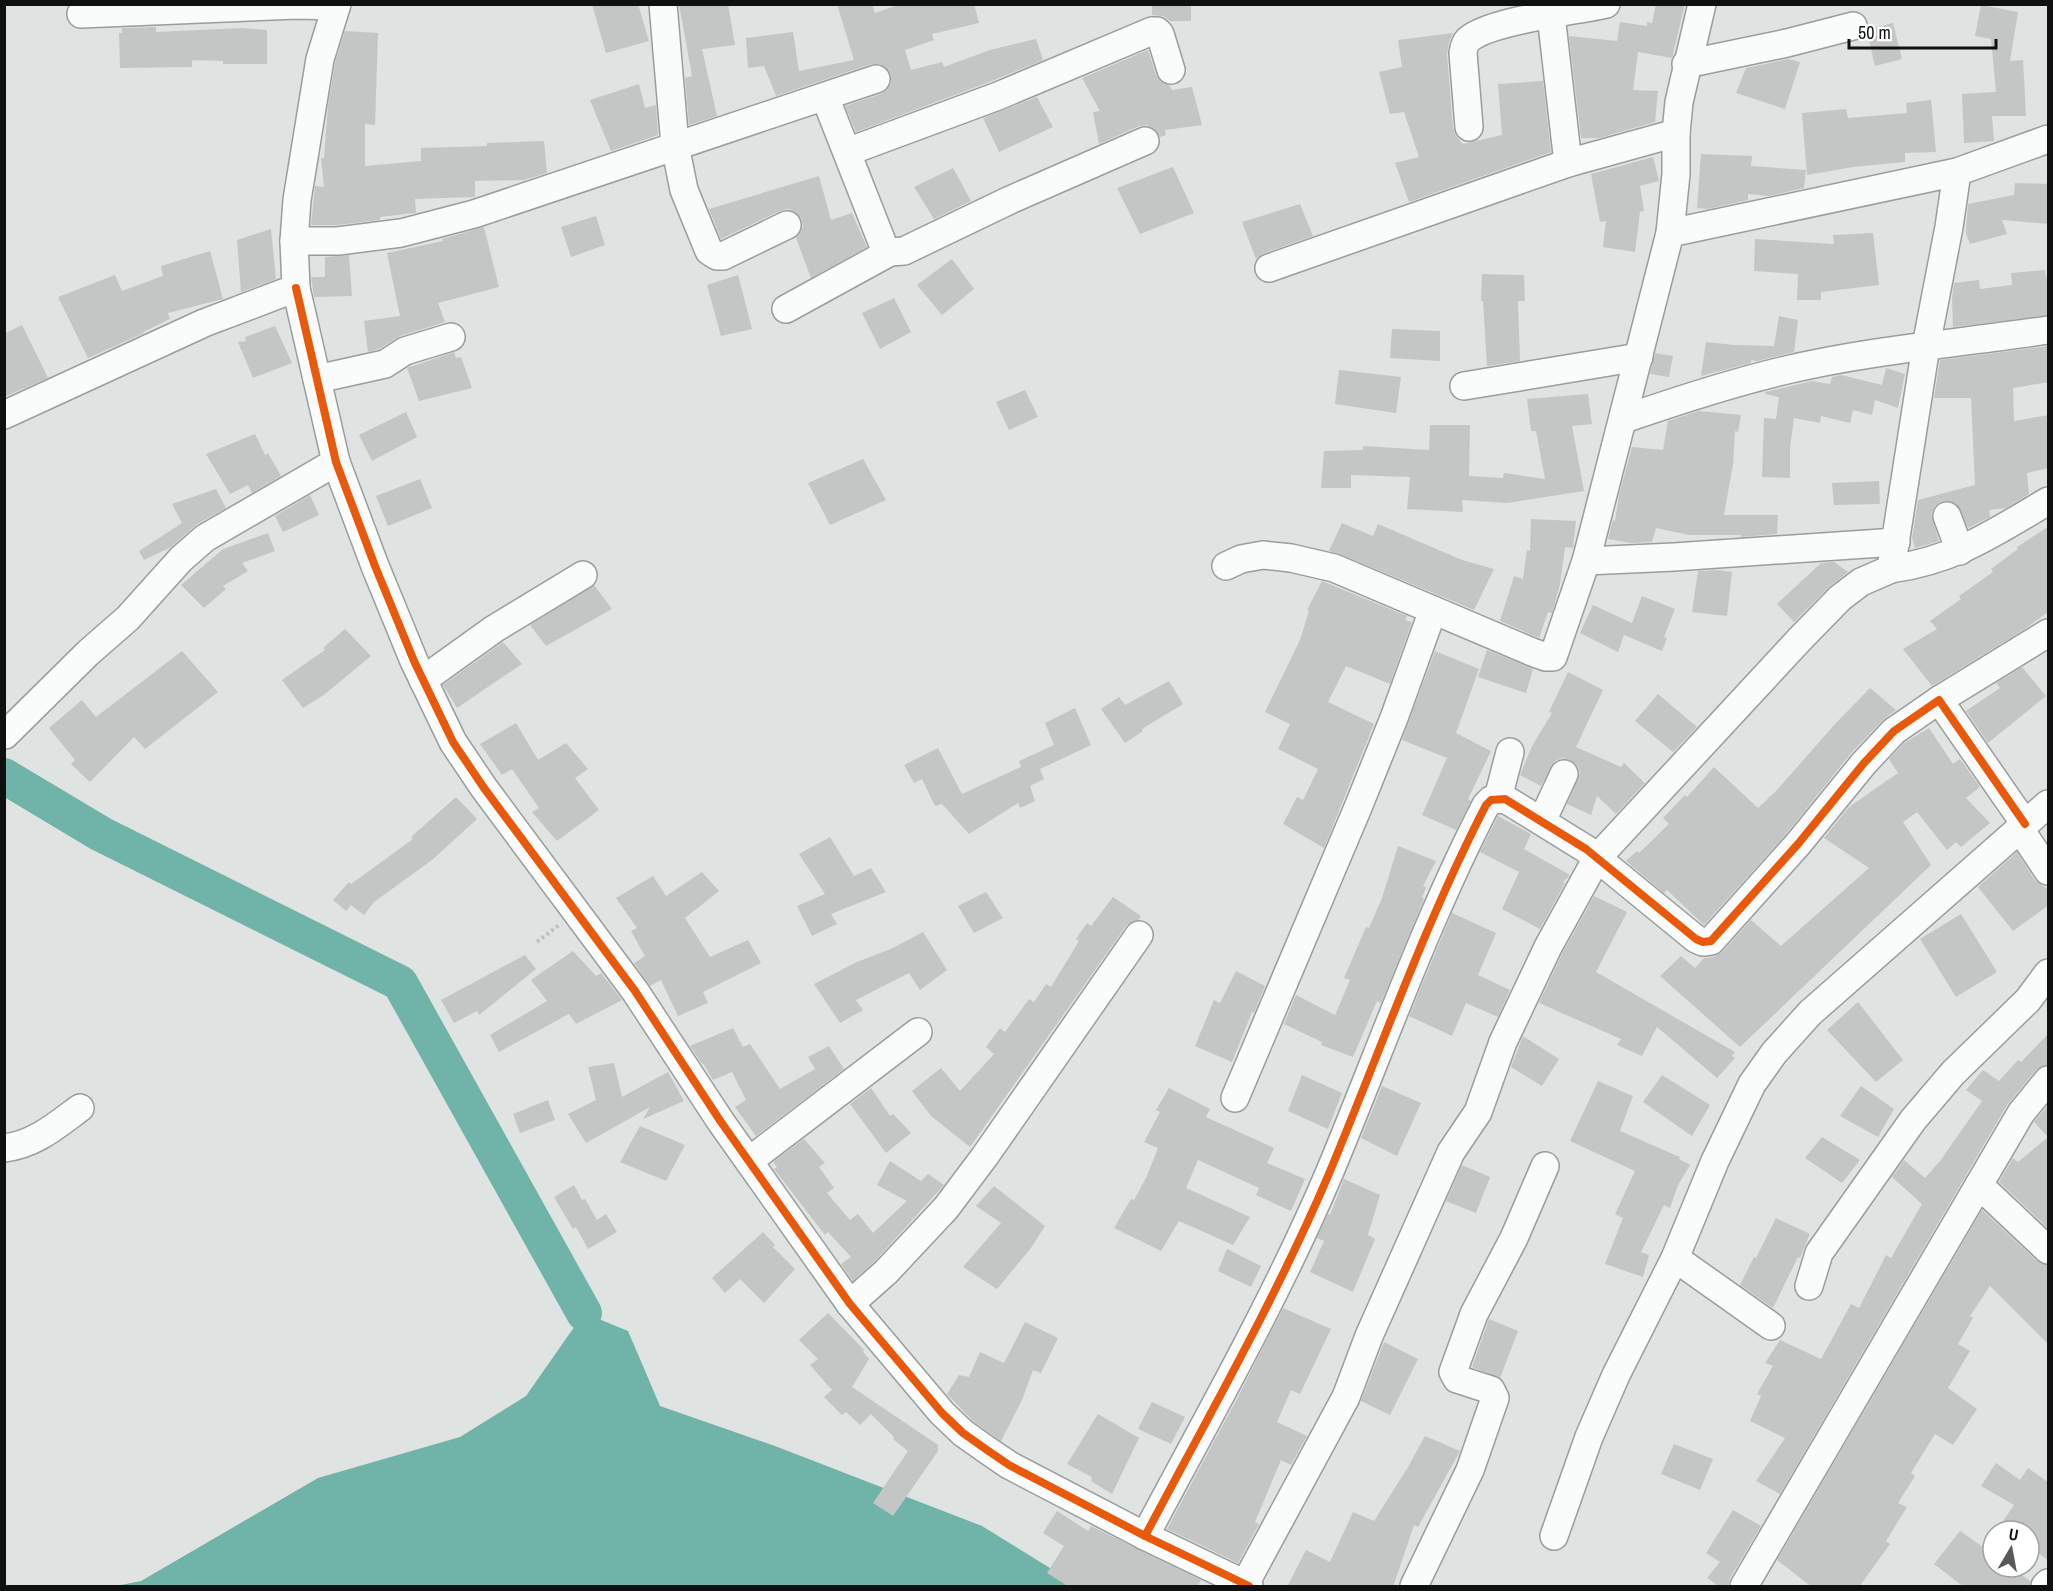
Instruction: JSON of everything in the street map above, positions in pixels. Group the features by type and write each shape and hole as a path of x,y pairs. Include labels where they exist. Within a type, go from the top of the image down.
{"street":[{"path":"663,4 675,145 689,203 712,255 723,255 788,225"},
{"path":"1469,127 1463,53 1468,40 1500,25 1606,4"},
{"path":"1226,566 1241,559 1263,555 1291,558 1334,568 1532,652 1551,658 1554,655 1586,561 1670,233 1676,174 1679,102 1701,4"},
{"path":"81,14 336,5 320,59 299,190 294,241 296,288 336,462 375,566 423,680 453,742 484,788 652,1015 721,1122 850,1304 935,1405 963,1433 1009,1465 1247,1586 1346,1397 1369,1336 1451,1152 1478,1112 1503,1042 1548,947 1597,858 1840,598 1861,582 1891,569 1930,562 1980,542 2049,501"},
{"path":"1551,15 1568,163"},
{"path":"1686,64 1787,44 1853,26"},
{"path":"847,152 998,96 1152,31 1160,34 1171,70"},
{"path":"294,241 348,240 401,233 482,212 876,79"},
{"path":"825,97 884,247 890,252"},
{"path":"1269,268 1568,163 1676,133"},
{"path":"1670,233 1957,172 2049,140"},
{"path":"786,309 890,252 904,251 1010,200 1145,141"},
{"path":"1891,569 1926,346 1957,172"},
{"path":"4,415 204,323 296,288"},
{"path":"1624,419 1783,371 1926,346 2049,330"},
{"path":"317,379 386,364 405,351 451,337"},
{"path":"1464,386 1639,357"},
{"path":"4,735 128,618 181,559 205,538 336,462"},
{"path":"1947,516 1960,550"},
{"path":"1586,561 1896,542"},
{"path":"423,680 494,629 583,575"},
{"path":"1235,1098 1372,772 1433,610"},
{"path":"1145,1536 1285,1272 1328,1176 1450,879 1486,805 1491,800 1505,798 1542,821 1597,858 1696,939 1702,942 1711,941 1798,844 1864,763 1894,731 1912,717 2049,633"},
{"path":"1939,700 2023,826 2049,871"},
{"path":"1498,798 1510,752"},
{"path":"1542,821 1564,774"},
{"path":"1554,1536 1589,1437 1616,1375 1675,1258 1715,1161 1752,1084 1774,1053 1810,1013 2049,804"},
{"path":"850,1304 886,1272 946,1208 985,1156 1139,935"},
{"path":"1809,1286 1819,1253 1913,1120 1953,1073 2028,1000 2049,974"},
{"path":"749,1161 918,1032"},
{"path":"1744,1587 2021,1113 2049,1080"},
{"path":"4,1148 19,1146 47,1133 80,1108"},
{"path":"1414,1587 1470,1470 1495,1398 1491,1390 1457,1379 1453,1372 1474,1314 1514,1239 1545,1166"},
{"path":"1979,1185 2049,1250"},
{"path":"1675,1258 1771,1326"},
{"path":"2045,1587 2049,1582"}],"shaded area":[{"path":"584,1313 628,1331 660,1406 775,1446 982,1526 1079,1586 116,1586 141,1581 318,1478 460,1437 526,1396"}],"building":[{"path":"592,4 638,4 649,41 606,53"},
{"path":"679,4 728,4 735,45 702,49 717,116 689,125 685,78 692,76"},
{"path":"837,4 872,4 875,13 901,4 974,4 979,23 932,34 934,40 905,50 911,70 942,62 944,67 990,50 1036,39 1043,60 856,132 845,106 887,90 891,83 891,75 886,67 871,64 776,96 764,66 748,68 746,38 793,32 799,71 854,60"},
{"path":"1152,4 1191,4 1191,21 1170,21 1163,16 1152,15"},
{"path":"1656,4 1685,4 1672,58 1638,52 1633,90 1658,91 1655,122 1599,138 1581,138 1569,36 1617,41 1620,22 1647,26 1647,22 1652,23"},
{"path":"1981,5 2018,12 2010,61 2023,60 2026,116 1992,116 1994,141 1964,143 1962,94 1996,92 1991,39 1975,36"},
{"path":"1893,23 1902,59 1875,66 1868,29"},
{"path":"156,27 156,32 242,28 267,30 267,64 223,64 223,61 192,60 192,67 120,68 119,33 122,33 122,28"},
{"path":"345,31 378,33 375,125 365,124 365,166 421,161 421,148 544,141 547,173 524,180 475,181 475,197 415,199 416,213 337,225 311,225 315,186 324,187 321,158 324,158 328,106 335,63"},
{"path":"1453,33 1447,54 1453,128 1456,136 1463,144 1502,135 1498,84 1543,81 1551,152 1409,202 1395,163 1419,157 1404,112 1390,114 1379,72 1402,67 1398,40"},
{"path":"1148,50 1156,75 1161,82 1169,85 1172,90 1192,87 1202,125 1165,130 1166,135 1160,137 1154,128 1146,125 1139,126 1099,144 1093,112 1100,111 1082,78"},
{"path":"1788,59 1800,62 1785,109 1736,93 1746,68"},
{"path":"639,84 645,108 656,105 658,135 611,151 590,100"},
{"path":"1037,97 1053,127 999,152 983,118"},
{"path":"1931,100 1936,152 1905,153 1905,162 1853,167 1807,175 1802,113 1846,109 1848,118 1907,113 1906,103"},
{"path":"1701,154 1752,156 1751,166 1806,170 1804,188 1769,196 1748,194 1748,200 1708,209 1697,208"},
{"path":"1653,157 1659,181 1640,186 1644,211 1640,212 1635,252 1603,247 1606,221 1600,222 1591,174"},
{"path":"1173,167 1194,213 1140,234 1117,188"},
{"path":"953,168 971,201 934,219 914,187"},
{"path":"819,176 831,220 852,213 867,247 811,278 796,238 803,226 801,218 795,212 788,209 780,211 721,239 709,209"},
{"path":"2015,183 2049,184 2049,224 2002,220 2007,234 1970,244 1966,233 1968,204 2014,195"},
{"path":"1300,204 1313,236 1264,253 1256,259 1242,222"},
{"path":"596,216 605,245 571,257 561,227"},
{"path":"484,227 499,287 438,303 445,322 400,336 379,349 368,352 364,321 400,316 387,253 443,241 442,239"},
{"path":"271,229 276,279 241,292 237,240"},
{"path":"1873,233 1879,285 1821,292 1821,300 1797,300 1798,274 1754,271 1755,239 1834,244 1833,235"},
{"path":"210,251 223,299 168,313 170,319 88,358 58,297 115,275 122,291 163,276 161,266"},
{"path":"349,255 352,296 314,297 311,277 325,277 325,257"},
{"path":"952,259 974,289 942,315 917,285"},
{"path":"2045,270 2046,277 2049,277 2049,315 1953,327 1954,283 1979,280 1980,289 2012,285 2011,273"},
{"path":"1482,274 1524,275 1525,301 1518,301 1520,361 1487,366 1483,301 1481,301"},
{"path":"738,275 752,329 721,336 707,285"},
{"path":"894,298 911,332 880,349 862,313"},
{"path":"1779,316 1798,320 1794,352 1757,361 1751,360 1751,363 1701,376 1706,342 1774,346"},
{"path":"22,325 48,378 4,397 4,334"},
{"path":"275,326 292,363 253,378 238,342 246,341 245,337"},
{"path":"1392,329 1440,331 1440,361 1390,358"},
{"path":"2049,346 2049,382 2013,388 2014,421 2049,415 2049,468 2027,473 2029,494 2006,508 1989,510 1990,517 1968,528 1957,504 1950,501 1941,502 1935,506 1931,514 1939,541 1915,548 1912,538 1918,500 1975,485 1971,398 1934,398 1940,360"},
{"path":"454,352 456,358 461,357 472,388 419,401 407,368"},
{"path":"1655,353 1673,356 1669,377 1650,374"},
{"path":"1886,368 1905,374 1898,408 1875,400 1872,415 1853,410 1850,423 1821,416 1820,423 1794,418 1790,447 1790,478 1762,477 1764,418 1776,419 1779,397 1765,394 1765,392 1812,381 1830,384 1832,377 1841,375 1882,385"},
{"path":"1339,370 1401,377 1396,413 1335,404"},
{"path":"1025,390 1038,417 1009,430 996,402"},
{"path":"1588,394 1592,424 1572,426 1584,491 1507,503 1462,500 1463,512 1407,509 1410,477 1351,475 1351,488 1321,488 1324,451 1363,450 1363,446 1429,450 1430,425 1470,425 1469,476 1503,478 1504,473 1545,479 1536,431 1531,431 1527,399"},
{"path":"1699,411 1741,415 1738,432 1735,431 1733,464 1724,515 1778,515 1777,534 1741,537 1741,535 1689,535 1656,528 1652,542 1630,543 1608,539 1613,520 1615,521 1619,495 1632,447 1663,450 1668,421"},
{"path":"406,412 417,437 372,461 359,435"},
{"path":"255,434 265,455 268,453 281,476 252,493 248,485 230,494 206,454"},
{"path":"863,459 886,500 830,525 808,483"},
{"path":"420,479 432,508 388,526 376,496"},
{"path":"1879,481 1880,504 1834,505 1832,483"},
{"path":"216,489 226,508 197,524 171,547 144,560 139,551 182,523 172,504"},
{"path":"310,495 319,515 283,532 275,516"},
{"path":"1531,519 1576,521 1573,548 1565,547 1560,584 1552,613 1548,612 1539,638 1500,621 1514,576 1523,579 1527,550 1530,551"},
{"path":"1342,523 1373,536 1378,524 1462,560 1494,569 1474,610 1329,551"},
{"path":"2049,526 2049,611 2025,629 1932,686 1903,649 1937,629 1930,621 1961,599 1959,596 1993,572 1991,569 2018,549 2017,547"},
{"path":"268,533 275,551 242,563 248,571 223,586 226,589 204,608 181,585 223,549"},
{"path":"1834,562 1848,572 1829,587 1794,622 1777,604 1821,563"},
{"path":"1698,571 1732,572 1727,616 1692,612"},
{"path":"1322,581 1407,616 1405,620 1412,622 1390,684 1346,666 1328,702 1374,724 1324,848 1283,824 1297,797 1303,800 1318,769 1278,749 1290,724 1265,712 1300,640 1309,611 1307,610"},
{"path":"594,585 612,609 546,646 530,625"},
{"path":"1642,596 1675,609 1664,637 1667,638 1662,651 1624,635 1618,652 1580,633 1593,605 1632,623"},
{"path":"345,629 371,656 325,694 303,708 282,680 325,650 323,648"},
{"path":"503,642 522,664 457,708 443,685"},
{"path":"1487,650 1533,669 1526,693 1478,677"},
{"path":"182,651 218,692 145,749 134,737 90,782 71,764 75,760 49,728 82,700 96,717"},
{"path":"1435,651 1479,669 1456,733 1491,751 1468,799 1471,801 1456,830 1422,815 1447,758 1402,740"},
{"path":"2022,667 2046,696 1988,743 1966,711 2000,688 1996,683"},
{"path":"1568,672 1603,690 1576,747 1621,767 1624,763 1645,783 1616,814 1597,796 1591,815 1567,804 1580,773 1577,766 1570,760 1562,758 1555,761 1541,786 1520,775 1532,746 1552,713 1549,712"},
{"path":"1169,681 1183,704 1142,729 1143,731 1125,743 1101,709 1119,697 1125,705"},
{"path":"1870,688 1896,710 1852,752 1786,834 1704,925 1667,890 1664,893 1626,861 1637,851 1639,853 1669,824 1663,818 1685,795 1687,797 1714,767 1758,808"},
{"path":"1658,694 1697,727 1673,752 1635,721"},
{"path":"1075,708 1091,745 1040,769 1044,779 1030,786 1035,801 1020,808 1018,803 969,834 942,804 935,806 922,779 914,783 904,765 938,748 962,794 1021,767 1019,761 1054,745 1045,723"},
{"path":"516,723 538,760 566,743 588,769 575,778 599,810 557,841 532,812 539,808 512,769 502,775 480,744"},
{"path":"1929,728 1953,764 1960,759 1980,787 1966,798 1990,823 1961,847 1956,842 1947,850 1917,812 1903,822 1931,865 1740,1047 1660,976 1681,956 1695,968 1704,958 1713,957 1722,952 1751,920 1781,946 1869,868 1824,838 1849,807 1898,773 1889,759 1904,743"},
{"path":"456,797 477,819 432,860 374,902 364,915 351,905 346,911 333,900 349,882 351,884 413,839 411,837"},
{"path":"1498,816 1531,834 1524,849 1570,875 1563,882 1565,883 1540,929 1502,909 1519,872 1480,852"},
{"path":"830,837 854,876 871,868 886,892 831,914 837,924 812,936 797,906 825,894 799,854"},
{"path":"1398,846 1436,861 1423,886 1426,887 1422,898 1424,899 1381,1003 1377,1001 1353,1057 1321,1045 1322,1042 1284,1024 1296,995 1335,1015 1350,980 1344,978 1366,927 1369,928 1382,898"},
{"path":"2017,852 2035,880 2049,890 2049,905 2013,931 1978,887"},
{"path":"702,872 719,891 685,918 710,957 748,940 761,963 703,992 708,1003 678,1016 661,980 650,986 634,963 645,956 631,931 637,928 616,898 653,876 666,896"},
{"path":"986,892 1003,918 974,933 958,906"},
{"path":"1594,896 1627,912 1596,972 1735,1052 1732,1056 1735,1058 1717,1078 1657,1027 1642,1056 1617,1045 1621,1039 1539,1003 1562,954"},
{"path":"1113,897 1141,916 1126,926 970,1147 931,1116 912,1091 941,1068 960,1091 994,1054 986,1047 1000,1028 1005,1032 1029,999 1034,1002 1046,984 1051,987 1079,941 1076,939 1087,923 1091,926"},
{"path":"1452,913 1496,933 1478,975 1510,990 1498,1017 1466,1003 1452,1036 1409,1016"},
{"path":"1961,914 1997,972 1956,997 1920,939"},
{"path":"923,932 947,970 920,990 909,973 856,1000 863,1010 840,1023 814,984"},
{"path":"573,951 596,976 601,973 622,1000 576,1024 569,1014 499,1052 490,1035 547,1001 531,980"},
{"path":"525,955 536,969 479,1015 477,1011 454,1023 441,1000"},
{"path":"1236,971 1265,986 1232,1062 1195,1046 1214,1000 1220,1003"},
{"path":"1858,1002 1903,1060 1876,1082 1827,1030"},
{"path":"733,1028 743,1047 750,1044 780,1089 815,1069 808,1057 829,1046 844,1069 756,1136 735,1107 746,1100 732,1072 713,1080 690,1046"},
{"path":"2049,1033 2049,1065 2036,1070 2007,1105 1780,1494 1756,1481 1785,1438 1750,1421 1761,1396 1757,1394 1773,1366 1765,1363 1780,1340 1821,1359 1851,1304 1859,1308 1886,1255 1891,1258 1922,1204 1892,1177 1904,1160 1925,1178 1940,1161 1982,1101 1966,1090 1983,1070 1999,1081 2018,1060 2021,1062"},
{"path":"1523,1036 1559,1059 1542,1086 1511,1067"},
{"path":"614,1063 622,1097 668,1072 684,1101 643,1119 650,1107 586,1143 568,1114 596,1100 588,1067"},
{"path":"1302,1075 1342,1093 1328,1129 1288,1111"},
{"path":"1662,1075 1710,1105 1692,1136 1643,1102"},
{"path":"1598,1081 1633,1096 1620,1131 1680,1157 1679,1159 1690,1165 1678,1185 1670,1208 1664,1205 1641,1252 1649,1255 1643,1277 1605,1264 1623,1218 1615,1214 1635,1171 1570,1141"},
{"path":"1382,1086 1421,1103 1397,1156 1361,1138"},
{"path":"1861,1086 1894,1109 1878,1137 1840,1116"},
{"path":"871,1088 890,1116 893,1114 911,1133 886,1153 850,1104"},
{"path":"1169,1088 1210,1109 1206,1117 1274,1148 1267,1163 1305,1179 1291,1211 1256,1195 1259,1188 1198,1160 1186,1188 1250,1217 1233,1245 1179,1221 1161,1251 1114,1228 1131,1199 1134,1200 1158,1148 1144,1142 1160,1112 1156,1110"},
{"path":"548,1100 555,1120 520,1133 513,1114"},
{"path":"2049,1104 2049,1229 1999,1182 2013,1158 2018,1162 2048,1137 2034,1122"},
{"path":"640,1126 685,1145 666,1181 620,1162"},
{"path":"1822,1137 1860,1160 1842,1183 1805,1158"},
{"path":"804,1139 825,1163 819,1167 834,1188 827,1193 850,1220 858,1214 873,1233 907,1201 877,1185 890,1161 921,1181 928,1174 944,1185 875,1261 853,1281 841,1264 851,1257 828,1232 825,1235 774,1169 777,1167 773,1162"},
{"path":"1462,1165 1490,1177 1476,1213 1446,1201"},
{"path":"1344,1179 1380,1195 1368,1235 1375,1239 1353,1292 1310,1272 1324,1241 1317,1238 1328,1214 1330,1215"},
{"path":"574,1185 597,1220 606,1214 617,1232 588,1249 576,1227 573,1229 554,1197"},
{"path":"994,1186 1045,1226 1031,1248 997,1289 963,1267 1001,1223 976,1206"},
{"path":"1982,1210 2037,1261 2049,1265 2049,1345 1990,1286 1970,1316 1973,1318 1958,1344 1970,1351 1948,1388 1977,1409 1953,1445 1935,1434 1911,1473 1915,1476 1898,1503 1907,1507 1886,1541 1890,1544 1859,1587 1812,1587 1777,1560"},
{"path":"1776,1218 1810,1234 1773,1308 1740,1285"},
{"path":"763,1232 775,1245 773,1247 795,1269 764,1303 740,1279 725,1293 712,1278"},
{"path":"1227,1249 1261,1266 1251,1287 1218,1271"},
{"path":"1283,1308 1331,1329 1300,1394 1291,1390 1277,1422 1307,1436 1291,1465 1281,1460 1255,1522 1259,1524 1238,1563 1167,1529"},
{"path":"828,1313 864,1350 863,1352 869,1359 852,1387 938,1445 938,1451 893,1516 873,1503 908,1451 893,1439 894,1437 871,1414 860,1425 846,1412 842,1415 824,1397 832,1390 810,1365 818,1359 799,1340"},
{"path":"1489,1319 1518,1331 1500,1378 1472,1367"},
{"path":"1025,1322 1058,1338 1041,1373 1033,1370 1022,1400 1001,1441 973,1421 947,1394 959,1375 969,1377 980,1352 1004,1363"},
{"path":"1384,1342 1418,1359 1390,1415 1361,1401"},
{"path":"1152,1402 1185,1417 1171,1444 1138,1429"},
{"path":"1098,1414 1139,1438 1112,1494 1091,1481 1092,1477 1067,1464"},
{"path":"1425,1436 1460,1451 1418,1527 1414,1525 1393,1587 1287,1587 1306,1550 1330,1562 1353,1512 1374,1521"},
{"path":"1674,1444 1713,1459 1700,1490 1661,1474"},
{"path":"1996,1463 2020,1480 2028,1468 2049,1483 2049,1561 2041,1555 2041,1519 2004,1519 2014,1505 1981,1486"},
{"path":"1733,1510 1761,1526 1730,1578 1728,1587 1720,1587 1707,1578 1720,1562 1706,1553"},
{"path":"1057,1511 1088,1531 1091,1526 1201,1580 1197,1587 1069,1587 1047,1573 1064,1546 1043,1533"},
{"path":"1960,1531 1981,1546 1981,1579 2027,1579 2030,1581 2030,1587 1964,1587 1934,1564"}],"waterway":[{"path":"4,776 101,834 400,983 584,1313"}],"cycle path":[{"path":"296,288 336,462 414,661 453,742 484,788 635,991 721,1122 850,1304 942,1413 963,1433 987,1450 1009,1465 1145,1536 1249,1586"},
{"path":"1145,1536 1240,1358 1308,1222 1442,896 1486,805 1491,800 1505,799 1586,849 1696,939 1703,942 1711,941 1798,844 1864,763 1894,731 1939,700 2025,824"}]}
